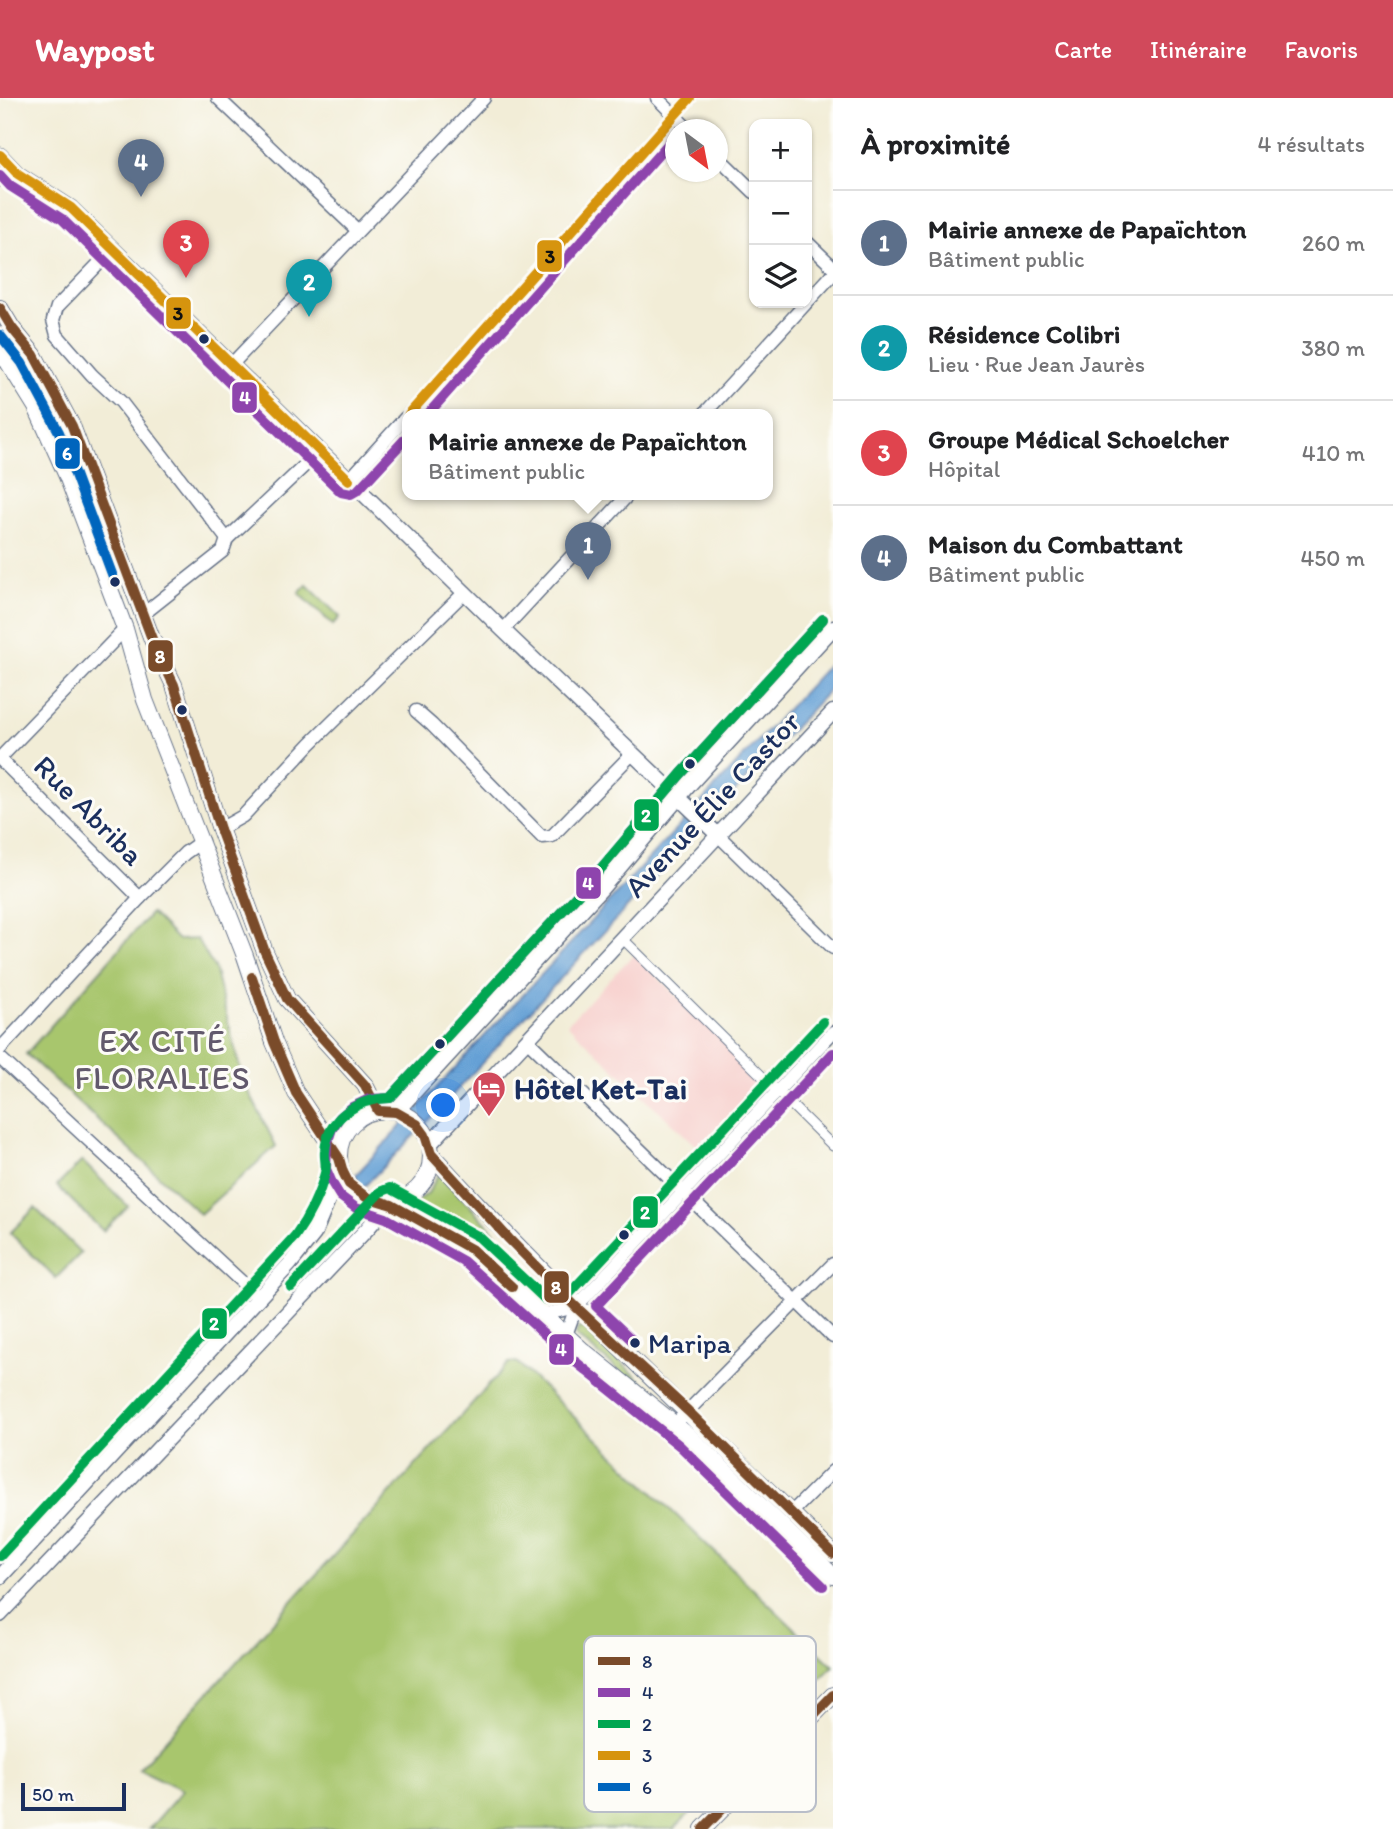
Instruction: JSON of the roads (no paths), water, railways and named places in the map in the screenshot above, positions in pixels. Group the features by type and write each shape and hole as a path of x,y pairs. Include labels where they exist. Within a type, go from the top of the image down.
{"main road":[{"path":"0,308 34,355 72,426 142,615 174,685 220,829 265,952 287,999 365,1085 378,1111"},
{"path":"0,349 36,407 67,476 125,629 145,699 202,841 279,1055 296,1093 341,1169 362,1196 376,1202 403,1199 420,1186 428,1171 428,1145"},
{"path":"341,1169 341,1141 359,1119 378,1111 401,1114 417,1124 428,1145 509,1239 833,1554"},
{"path":"390,1202 399,1210 471,1248 542,1315 675,1424 833,1576"},
{"path":"816,1713 833,1695"},
{"path":"703,1829 719,1812"}],"street":[{"path":"218,98 356,230"},
{"path":"231,365 356,230 484,98"},
{"path":"657,98 678,119"},
{"path":"412,409 691,98"},
{"path":"0,155 13,170 29,182 62,200 833,947"},
{"path":"728,167 749,187"},
{"path":"0,178 29,182"},
{"path":"810,245 833,267"},
{"path":"113,249 57,307 53,320 57,335 121,402 227,539"},
{"path":"709,409 833,274"},
{"path":"349,480 402,421"},
{"path":"142,615 223,551 227,539 320,451"},
{"path":"503,630 623,500"},
{"path":"220,829 243,816 310,744 465,592"},
{"path":"401,1114 602,888 683,802 833,628"},
{"path":"0,759 125,629"},
{"path":"416,711 432,724 542,837 552,836 632,754"},
{"name":"Avenue Élie Castor","path":"428,1145 623,939 714,830 833,712"},
{"name":"Rue Abriba","path":"0,759 140,898"},
{"path":"0,1049 140,898 185,853 202,841"},
{"path":"623,939 833,1146"},
{"path":"566,1335 576,1307 833,1032"},
{"path":"528,1041 833,1337"},
{"path":"0,1058 259,1298"},
{"path":"0,1577 259,1298 314,1234 341,1169"},
{"path":"0,1615 390,1202"},
{"path":"675,1424 833,1264"},
{"path":"542,1315 576,1307"},
{"path":"791,1513 833,1471"}],"water":[{"path":"833,660 833,686 429,1120 350,1201 340,1192"}],"place":[{"name":"Maison du Combattant","path":"141,197"},
{"name":"Groupe Médical Schoelcher","path":"186,278"},
{"name":"Résidence Colibri","path":"309,317"},
{"name":"Mairie annexe de Papaïchton","path":"588,580"},
{"name":"Hôtel Ket-Tai","path":"489,1118"},
{"name":"Maripa","path":"635,1343"}],"district":[{"name":"EX CITÉ FLORALIES","path":"163,1060"}]}
